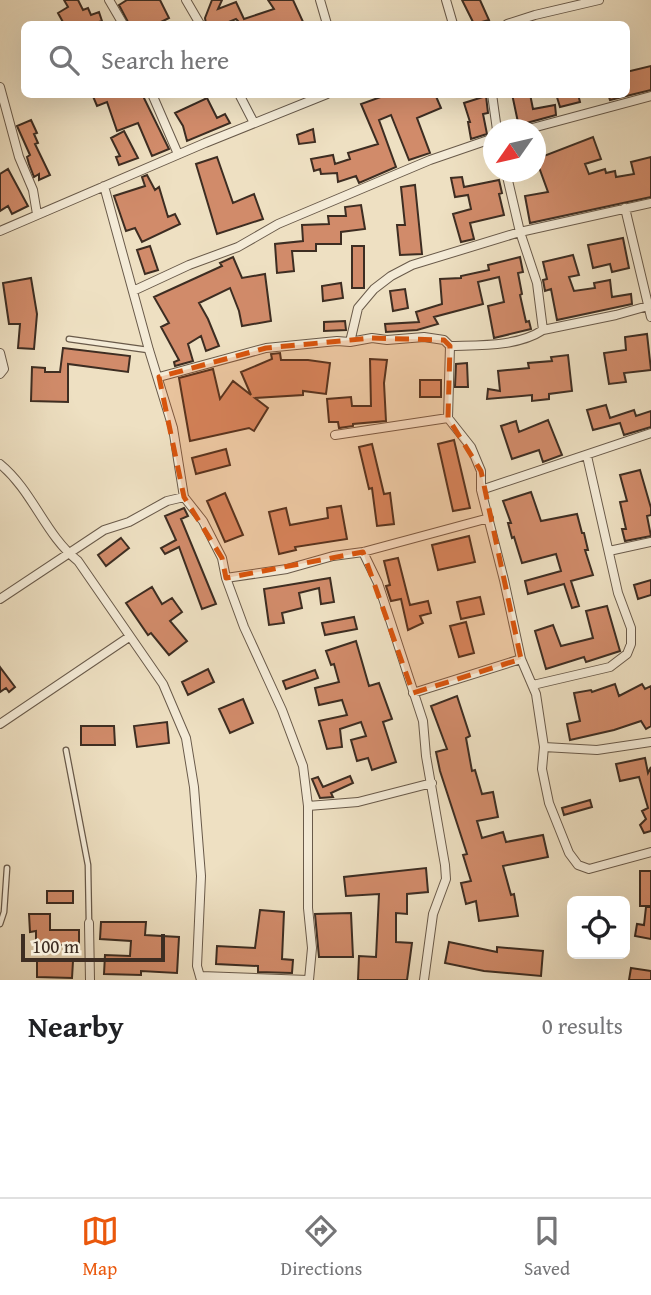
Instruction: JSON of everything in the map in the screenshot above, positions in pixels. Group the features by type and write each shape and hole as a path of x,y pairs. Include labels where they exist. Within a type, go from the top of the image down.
{"street":[{"path":"109,0 121,21"},
{"path":"186,0 198,21"},
{"path":"320,0 326,21"},
{"path":"446,0 452,21"},
{"path":"516,21 599,0"},
{"path":"0,87 19,158 33,190 37,214"},
{"path":"546,124 651,96"},
{"path":"154,98 178,154"},
{"path":"241,98 254,123"},
{"path":"0,231 178,154 317,98"},
{"path":"493,98 495,119"},
{"path":"132,291 189,265 238,247 278,224 417,165 483,142"},
{"path":"508,182 520,232 537,282 543,330"},
{"path":"0,464 27,492 44,521 68,553 78,561 163,684 182,727 191,760 201,876 197,966 201,978 308,980 312,948 308,908 307,783 282,710 244,627 226,578 222,558 202,521 184,497 173,428 104,186"},
{"path":"350,342 358,308 374,289 412,265 520,232 651,203"},
{"path":"625,208 651,317"},
{"path":"450,346 496,344 533,336 543,330 648,306"},
{"path":"159,377 266,348 372,338 387,340 424,337 444,340 450,346 448,418 471,446 481,471 481,490 521,659 533,685 544,747 542,769 549,803 569,853 578,865 589,869 651,852"},
{"path":"0,353 4,369 0,373"},
{"path":"335,435 448,418"},
{"path":"481,490 651,433"},
{"path":"533,685 599,670 621,661 631,644 631,628 618,593 587,456"},
{"path":"0,599 104,530 128,522 167,501 184,497"},
{"path":"226,578 287,569 333,556 363,552 489,517"},
{"path":"609,551 651,542"},
{"path":"363,552 378,583 424,721 426,755 445,865 446,879 433,914 424,980"},
{"path":"0,724 129,637"},
{"path":"413,693 521,659"},
{"path":"544,747 597,750 651,742"},
{"path":"308,806 358,802 432,783"},
{"path":"89,923 90,980"}],"lane":[{"path":"69,339 149,350"},
{"path":"66,750 88,865 89,923"},
{"path":"0,924 4,912 7,868"}],"highlighted area":[{"path":"372,338 444,340 450,346 448,418 481,471 521,659 413,693 363,552 226,578 222,558 184,497 159,377 266,348"}],"building":[{"path":"64,0 78,0 83,10 88,8 91,15 99,12 102,21 62,21 58,13 68,7"},
{"path":"127,0 160,0 169,18 163,21 127,21 119,5"},
{"path":"212,0 222,0 218,9 236,2 244,19 274,9 268,0 293,0 303,21 206,21"},
{"path":"462,0 480,0 489,20 472,21"},
{"path":"651,66 651,90 630,95 630,71"},
{"path":"94,98 144,98 169,149 152,156 138,123 117,131 107,102 97,106"},
{"path":"207,98 217,118 225,114 230,123 187,141 183,126 175,113"},
{"path":"378,98 437,98 441,108 417,118 430,153 409,160 391,115 379,120 396,167 359,183 356,176 338,182 337,173 321,174 320,169 314,171 311,159 333,155 335,164 350,159 348,153 378,144 361,104"},
{"path":"486,98 488,113 483,114 483,135 471,139 470,122 464,103"},
{"path":"513,98 531,98 533,109 555,105 556,115 541,119 517,119"},
{"path":"557,98 579,98 580,102 560,107"},
{"path":"31,120 37,133 34,134 38,143 35,144 50,175 39,180 39,174 34,177 27,157 30,155 17,126"},
{"path":"313,129 315,142 299,144 297,135"},
{"path":"124,131 138,158 119,165 116,157 120,156 111,138"},
{"path":"593,137 601,159 585,164 589,174 605,169 606,173 615,171 616,177 634,174 631,162 651,157 651,197 530,223 525,196 548,192 544,182 546,155"},
{"path":"217,157 233,203 254,194 263,219 217,234 196,164"},
{"path":"8,169 28,206 12,214 8,206 0,211 0,174"},
{"path":"147,175 155,190 159,187 168,217 175,214 180,224 142,242 135,228 126,231 114,196 145,186 142,177"},
{"path":"462,177 464,187 499,182 504,215 470,223 474,239 461,242 453,214 471,209 468,195 455,197 451,178"},
{"path":"415,185 422,254 400,255 397,225 405,225 401,187"},
{"path":"361,205 365,229 341,232 341,244 316,244 316,251 292,251 294,271 277,273 275,244 303,241 302,225 329,224 328,216 346,216 345,207"},
{"path":"623,238 629,268 612,272 610,264 593,268 588,245"},
{"path":"150,246 158,270 145,274 137,250"},
{"path":"352,246 364,246 364,288 352,288"},
{"path":"573,255 579,275 569,277 574,291 595,288 594,283 610,280 612,297 631,294 632,304 557,320 551,289 545,291 543,280 547,279 543,262"},
{"path":"233,257 242,278 265,274 271,321 242,326 230,288 199,303 219,346 206,351 201,336 188,344 193,361 175,366 174,362 179,360 161,327 169,323 154,297 222,266 220,263"},
{"path":"520,257 523,272 518,273 520,295 526,322 529,321 531,329 494,338 488,306 504,302 499,277 478,282 483,304 434,317 438,324 417,330 386,332 385,324 419,322 416,312 442,304 440,279 461,278 489,270 488,265"},
{"path":"31,278 37,314 34,349 18,348 20,324 9,324 3,283"},
{"path":"341,283 343,298 323,301 322,286"},
{"path":"405,289 408,308 393,311 390,291"},
{"path":"345,321 346,330 324,331 324,322"},
{"path":"647,334 651,370 624,373 626,382 609,384 604,353 626,350 625,337"},
{"path":"63,348 130,356 128,372 68,364 68,402 31,401 32,367 45,368 45,372 60,372"},
{"path":"280,353 281,360 330,363 326,394 303,391 303,395 255,398 268,408 254,431 249,428 190,441 179,378 213,369 220,399 233,381 251,395 241,372 272,359 271,354"},
{"path":"568,355 572,391 549,394 549,399 532,401 532,395 487,399 488,389 500,391 498,371 529,368 528,363 552,361 551,357"},
{"path":"370,359 387,360 384,383 386,421 339,428 338,422 329,422 327,399 351,397 352,406 371,406"},
{"path":"467,363 468,387 455,387 456,364"},
{"path":"420,380 441,380 441,397 420,397"},
{"path":"606,405 610,418 634,410 636,416 651,411 651,427 624,435 620,423 593,430 587,410"},
{"path":"548,420 562,455 543,462 539,450 512,459 501,426 516,421 519,432"},
{"path":"454,440 470,508 453,511 438,444"},
{"path":"372,444 384,494 390,493 394,524 377,526 372,488 369,489 359,447"},
{"path":"226,449 230,465 196,474 192,458"},
{"path":"640,470 651,508 651,515 647,516 651,536 625,541 622,529 626,529 620,502 627,501 620,475"},
{"path":"531,492 541,521 577,514 593,575 571,581 579,606 572,608 564,584 528,594 525,581 561,571 556,554 522,563 514,537 512,538 508,523 511,523 503,501"},
{"path":"225,493 243,535 225,542 207,501"},
{"path":"341,506 347,539 295,547 296,550 279,554 269,512 286,508 290,525 328,518 327,508"},
{"path":"184,508 188,516 181,519 216,604 202,609 179,547 165,554 161,548 176,540 165,516"},
{"path":"469,536 475,562 438,570 432,545"},
{"path":"121,538 129,548 106,566 98,555"},
{"path":"398,558 410,605 428,601 431,613 420,616 423,623 408,630 401,599 391,601 386,586 390,585 384,561"},
{"path":"330,578 334,602 321,604 319,588 299,593 302,608 282,613 284,623 269,625 264,589"},
{"path":"651,580 651,595 638,599 634,585"},
{"path":"152,587 162,604 172,598 182,612 170,621 187,641 169,655 151,633 148,635 126,603"},
{"path":"480,597 484,614 461,619 457,602"},
{"path":"607,606 620,651 586,662 584,657 546,669 535,631 553,625 561,646 593,638 586,611"},
{"path":"354,617 357,629 325,635 322,623"},
{"path":"466,622 474,653 459,657 450,626"},
{"path":"356,641 369,686 379,683 392,719 383,722 396,762 372,770 368,758 357,761 351,740 366,736 361,722 340,729 342,747 327,749 319,721 347,715 342,700 319,705 315,688 339,682 334,664 331,665 326,651"},
{"path":"0,667 15,687 9,692 6,688 0,692"},
{"path":"208,669 214,682 188,695 182,682"},
{"path":"315,670 318,678 286,689 283,681"},
{"path":"615,684 619,696 642,684 645,689 651,686 651,726 646,729 641,721 570,740 567,724 580,721 574,693 592,692"},
{"path":"457,696 470,736 466,738 472,771 475,770 482,794 493,792 498,817 477,821 482,838 503,832 506,842 543,835 548,857 503,866 511,895 514,894 518,916 479,921 476,901 466,904 461,883 471,881 463,855 467,854 440,771 436,752 447,749 431,706"},
{"path":"243,699 253,723 230,733 219,709"},
{"path":"167,722 169,743 137,747 134,726"},
{"path":"81,726 114,726 115,745 81,745"},
{"path":"645,758 648,773 651,767 651,831 644,833 640,825 646,819 642,811 648,808 639,777 620,781 616,764"},
{"path":"350,776 353,783 331,793 333,797 320,798 312,779 318,777 323,787"},
{"path":"590,800 592,807 564,815 562,808"},
{"path":"426,868 428,892 407,894 407,914 396,913 396,942 412,943 407,980 358,980 359,956 376,957 379,894 346,896 344,877"},
{"path":"640,871 651,871 651,906 640,906"},
{"path":"47,891 73,891 73,903 47,903"},
{"path":"646,907 651,907 651,939 635,936 637,924 644,925"},
{"path":"260,910 284,912 282,959 293,960 292,973 258,972 258,966 216,964 217,946 255,948"},
{"path":"351,913 353,957 319,957 315,914"},
{"path":"29,914 50,914 50,930 79,930 79,954 72,954 72,945 36,945 36,931 30,932"},
{"path":"101,922 146,922 145,935 179,937 177,973 141,971 141,975 104,974 105,955 130,956 131,941 100,939"},
{"path":"449,942 497,952 497,947 543,951 541,976 484,971 445,963"},
{"path":"37,960 73,961 72,978 37,977"},
{"path":"631,968 651,971 651,980 629,980"}]}
